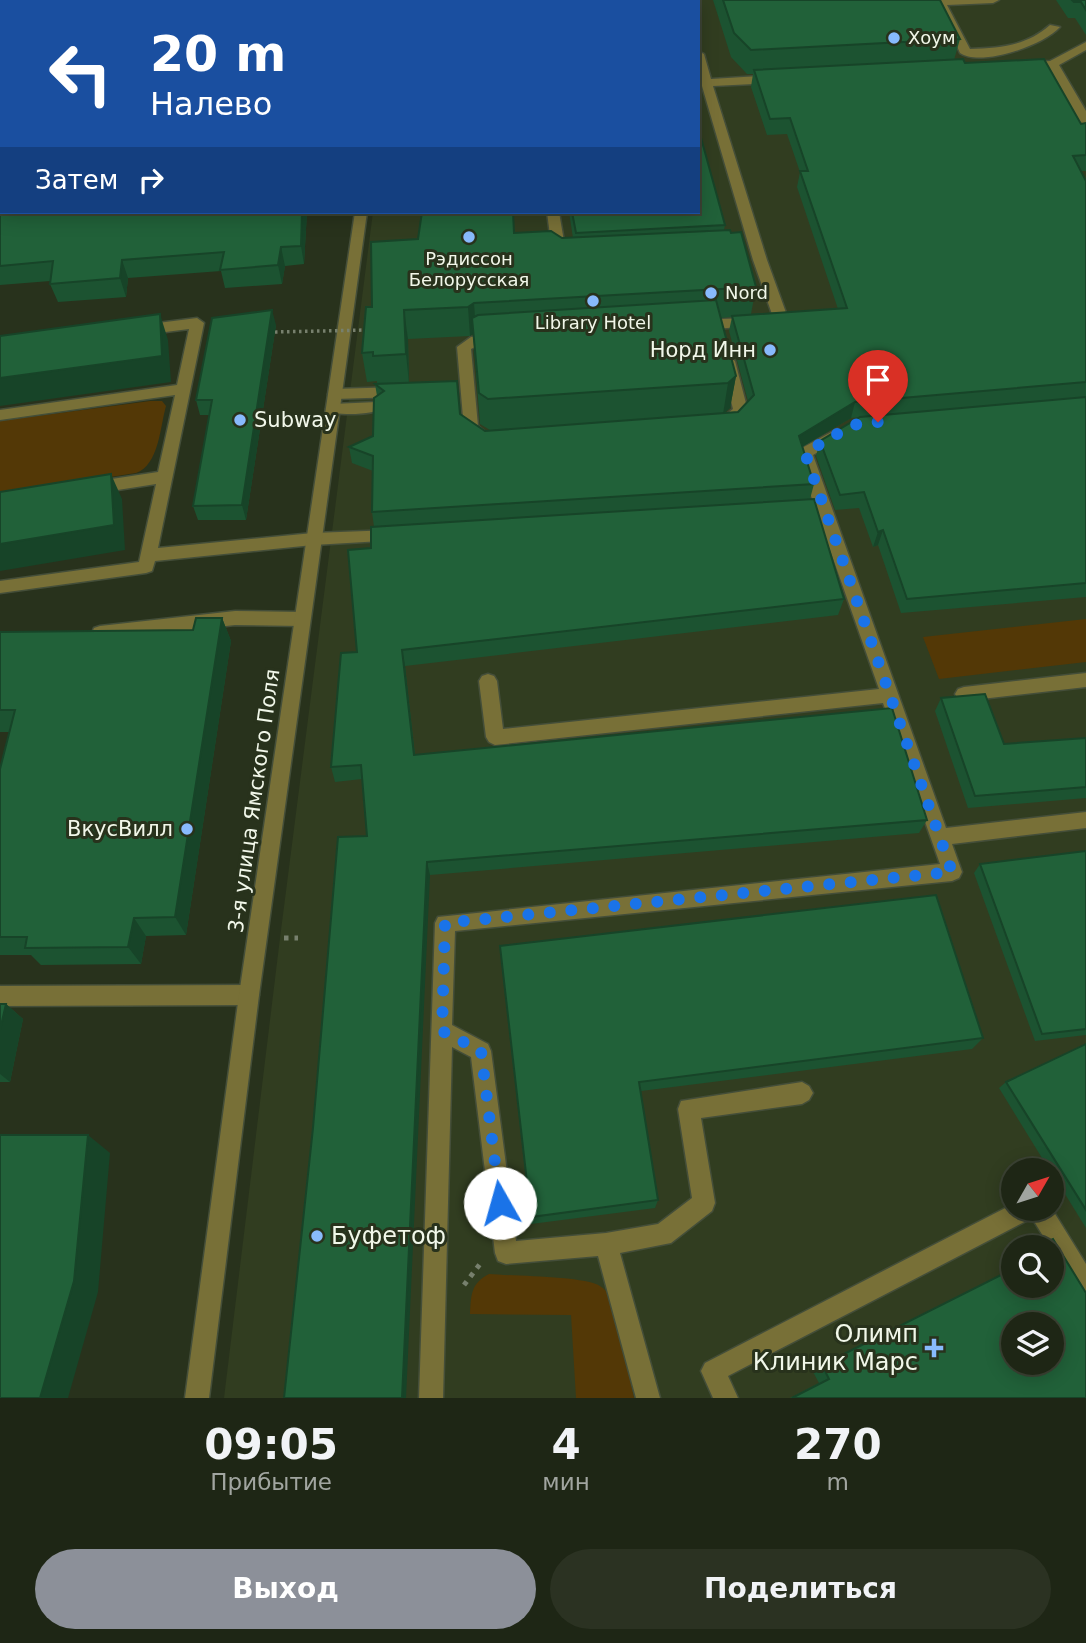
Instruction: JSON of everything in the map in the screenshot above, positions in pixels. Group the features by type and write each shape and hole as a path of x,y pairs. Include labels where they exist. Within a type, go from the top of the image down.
{"street":[{"path":"927,3 993,0"},
{"path":"940,2 965,53 1015,50 1044,38 1054,27"},
{"path":"1015,66 1053,64 1086,45"},
{"path":"1053,64 1086,122"},
{"path":"678,327 721,337 782,321 751,251 700,66"},
{"path":"703,83 783,79"},
{"name":"3-я улица Ямского Поля","path":"197,1398 249,995 361,214"},
{"path":"554,214 561,261 574,261"},
{"path":"0,587 146,567 197,323 131,332"},
{"path":"499,438 486,439 471,429 462,396 471,370 464,347 476,340 516,337"},
{"path":"701,424 728,422 741,411 721,337"},
{"path":"0,415 184,389"},
{"path":"334,402 416,391"},
{"path":"334,402 377,407"},
{"path":"431,1398 445,923 952,872 805,453 852,425"},
{"path":"82,490 165,477"},
{"path":"781,510 822,507"},
{"path":"150,555 313,539 406,535"},
{"path":"89,634 235,618 303,619"},
{"path":"964,694 1086,680"},
{"path":"488,681 495,737 889,695"},
{"path":"939,837 1086,820"},
{"path":"0,996 249,995"},
{"path":"442,1031 481,1051 506,1253 606,1244 663,1235 704,1203 689,1109 802,1093"},
{"path":"726,1398 713,1371 1001,1222"},
{"path":"1047,1222 1086,1285"},
{"path":"606,1244 648,1398"}],"path":[{"path":"275,332 372,330"},
{"path":"280,938 298,938"}],"shaded area":[{"path":"700,0 1086,0 1086,1398 224,1398 373,214 700,214"},
{"path":"162,401 166,406 154,454 144,469 136,473 0,494 0,421"},
{"path":"1086,619 1086,662 939,679 923,637"},
{"path":"489,1274 579,1280 603,1288 610,1296 615,1309 634,1398 576,1398 571,1315 470,1314 473,1290 479,1281"}],"building":[{"path":"723,0 940,0 960,39 751,50 734,33"},
{"path":"1072,0 1086,0 1086,10 1081,2"},
{"path":"963,59 965,63 1044,59 1081,124 1086,123 1086,155 1073,156 1086,181 1086,382 855,402 799,436 814,484 372,512 373,456 349,447 373,436 374,398 384,391 375,384 457,381 460,414 485,431 738,412 754,395 732,316 847,308 800,171 808,171 790,118 770,119 754,70"},
{"path":"700,134 725,225 576,233 572,214 700,214"},
{"path":"0,214 302,214 301,246 281,247 278,265 220,270 224,252 122,260 120,278 50,284 53,261 0,266"},
{"path":"422,214 513,214 514,233 551,231 562,238 730,230 731,233 741,232 756,287 474,303 468,307 404,310 406,354 373,356 373,352 362,353 366,307 372,307 371,242 418,239"},
{"path":"716,300 736,376 728,383 488,399 479,393 472,318 478,315"},
{"path":"272,310 242,505 193,506 212,400 196,400 212,318"},
{"path":"160,314 162,356 0,378 0,336"},
{"path":"1086,397 1086,583 907,599 883,530 878,532 864,492 840,495 820,441 860,417"},
{"path":"111,474 114,525 0,544 0,492"},
{"path":"814,499 844,599 402,650 414,755 892,708 927,820 427,862 402,1398 284,1398 313,1128 338,837 367,836 361,765 331,767 341,653 357,652 348,550 371,548 371,527"},
{"path":"196,618 222,618 175,917 134,918 128,947 25,948 27,937 0,937 0,769 15,710 0,710 0,632 193,630"},
{"path":"985,694 1004,744 1086,738 1086,787 975,796 941,698"},
{"path":"1086,851 1086,1029 1042,1034 980,864"},
{"path":"936,895 983,1038 639,1082 658,1200 531,1217 500,946"},
{"path":"0,1004 6,1004 0,1030"},
{"path":"1086,1044 1086,1210 1064,1175 1064,1158 1054,1158 1006,1082"},
{"path":"0,1135 88,1135 74,1281 40,1398 0,1398"},
{"name":"Олимп Клиник Марс","path":"1064,1257 1086,1293 1086,1398 792,1398 829,1379 822,1365 1001,1275 1001,1298 1064,1298"}],"place":[{"name":"Хоум","path":"894,38"},
{"name":"Рэдиссон Белорусская","path":"469,237"},
{"name":"Nord","path":"711,293"},
{"name":"Library Hotel","path":"593,301"},
{"name":"Норд Инн","path":"770,350"},
{"name":"Subway","path":"240,420"},
{"name":"ВкусВилл","path":"187,829"},
{"name":"Буфетоф","path":"317,1236"},
{"name":"Олимп Клиник Марс","path":"934,1348"}],"route":[{"path":"500,1203 481,1051 442,1031 445,923 952,872 805,453 852,425 878,422"}]}
